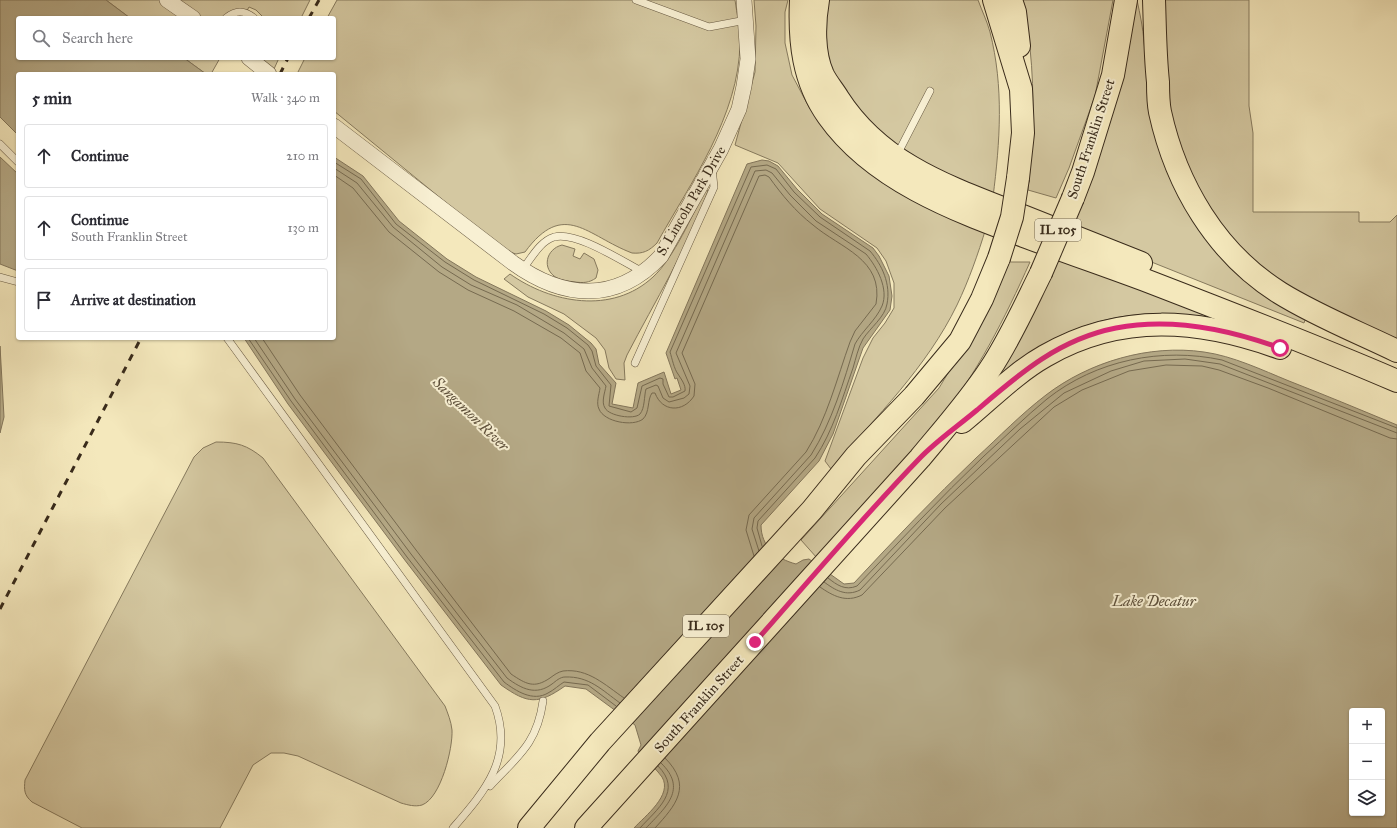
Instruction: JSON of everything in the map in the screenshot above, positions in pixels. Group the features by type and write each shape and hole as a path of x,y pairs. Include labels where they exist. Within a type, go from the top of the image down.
{"main road":[{"path":"801,0 800,29 802,55 810,85 828,116 852,142 887,172 918,192 981,220 1150,282 1397,381"},
{"name":"IL 105","path":"818,0 815,20 817,51 823,74 849,115 873,141 895,158 950,188 1397,365"},
{"name":"IL 105","path":"529,828 600,742 812,510 856,456 914,396 960,342 982,299 999,258 1012,217 1023,133 1021,89 994,0"},
{"path":"1011,0 1015,12 1021,62 1021,89"},
{"name":"South Franklin Street","path":"586,828 631,780 920,458 971,396 991,368 1016,324 1041,273 1083,172 1113,75 1126,0"},
{"path":"1154,0 1160,110 1172,155 1188,192 1217,239 1253,274 1280,293 1397,350"},
{"path":"920,458 1005,386 1044,356 1069,344 1115,328 1143,324 1174,324 1194,325 1229,331 1397,388"}],"street":[{"path":"168,0 190,16"},
{"name":"S. Lincoln Park Drive","path":"336,128 522,270 551,286 572,291 596,291 613,287 643,273 667,247 711,167 736,116 744,86 748,59 744,0"},
{"path":"252,60 266,72"}],"lane":[{"path":"636,0 709,27 746,20"},
{"path":"229,16 237,11 250,16"},
{"path":"895,158 930,91"},
{"path":"0,144 16,160"},
{"path":"635,363 714,187 715,180 711,167"},
{"path":"522,270 544,243 554,237 566,237 597,247 643,273"},
{"path":"0,277 16,281"},
{"path":"228,340 495,706 500,724 501,742 493,774 483,793"},
{"path":"453,828 533,738 538,727 543,701"}],"shaded area":[{"path":"106,0 310,0 302,16 262,16 256,10 249,7 244,16 127,16"},
{"path":"337,0 735,0 740,38 738,70 722,122 711,148 654,246 643,252 632,253 589,231 576,226 564,225 552,227 539,236 525,252 516,254 504,250 336,113 336,72 298,72 304,60 336,60 336,16 328,16"},
{"path":"754,0 788,0 785,12 785,43 792,75 810,109 837,141 986,228 973,267 957,305 945,328 900,391 831,469 825,461 863,358 873,338 885,323 894,308 894,283 886,261 877,248 820,209 778,163 735,145 755,72 756,26"},
{"path":"825,0 978,0 990,32 999,94 999,135 993,197 921,166 881,138 823,61"},
{"path":"1019,0 1113,0 1095,96 1069,168 1056,198 1028,190 1032,137 1032,66 1029,42"},
{"path":"1132,0 1137,0 1141,21 1145,50 1148,95 1154,131 1162,158 1173,185 1186,210 1220,255 1240,275 1263,293 1306,317 1304,323 1069,229"},
{"path":"1160,0 1249,0 1249,106 1253,133 1253,212 1359,212 1359,222 1390,222 1397,215 1397,345 1267,276 1208,214 1170,129"},
{"path":"187,60 219,60 212,72 203,72"},
{"path":"260,60 278,60 274,69"},
{"path":"706,189 708,191 691,233 627,355 624,363 625,380 616,379 609,368 605,350 596,338 564,314 528,297 504,279 510,274 526,284 544,292 562,298 582,301 619,297 637,289 653,277 668,259 682,236"},
{"path":"562,245 575,249 573,256 580,259 584,253 594,259 598,270 596,278 588,282 566,281 557,278 552,274 547,265 549,255 557,247"},
{"path":"1058,256 1243,326 1190,317 1159,314 1121,317 1102,321 1066,333 1032,351 1016,362 989,387"},
{"path":"1009,262 1030,262 1011,304 978,365 952,404 924,439 817,558 801,540 939,388 965,345"},
{"path":"216,442 230,443 247,447 263,458 445,706 452,730 452,738 448,760 440,783 429,801 419,806 401,803 298,756 284,753 271,753 253,765 220,828 82,828 32,802 26,795 25,780 194,457 203,448"}],"water":[{"path":"0,0 106,0 127,16 16,16 16,60 187,60 203,72 16,72 16,133 0,117"},
{"path":"0,157 16,172 16,270 0,264"},
{"name":"Lake Decatur","path":"336,158 363,176 399,221 447,259 476,277 546,311 569,325 591,343 596,349 599,364 616,383 612,404 633,408 638,383 664,372 671,394 681,390 677,378 675,379 666,353 747,164 762,160 769,161 778,166 797,189 822,214 873,248 879,256 889,276 892,296 890,310 863,348 833,434 819,461 761,525 764,540 767,546 771,551 789,562 796,564 803,560 809,559 844,584 854,583 945,488 1037,402 1063,383 1081,373 1120,358 1141,353 1183,350 1215,354 1237,360 1397,425 1397,828 634,828 656,805 664,791 662,777 640,755 638,751 641,745 635,725 586,689 565,686 547,697 533,700 519,696 501,685 288,404 245,340 336,340"},
{"path":"0,346 4,417 0,433"}],"railway":[{"path":"310,16 319,0"},
{"path":"281,72 287,60"},
{"path":"0,609 140,340"}],"route":[{"path":"755,642 920,458 1005,386 1044,356 1093,335 1115,328 1143,324 1194,325 1229,331 1280,348"}],"water label":[{"name":"Sangamon River","path":"471,414"}]}
